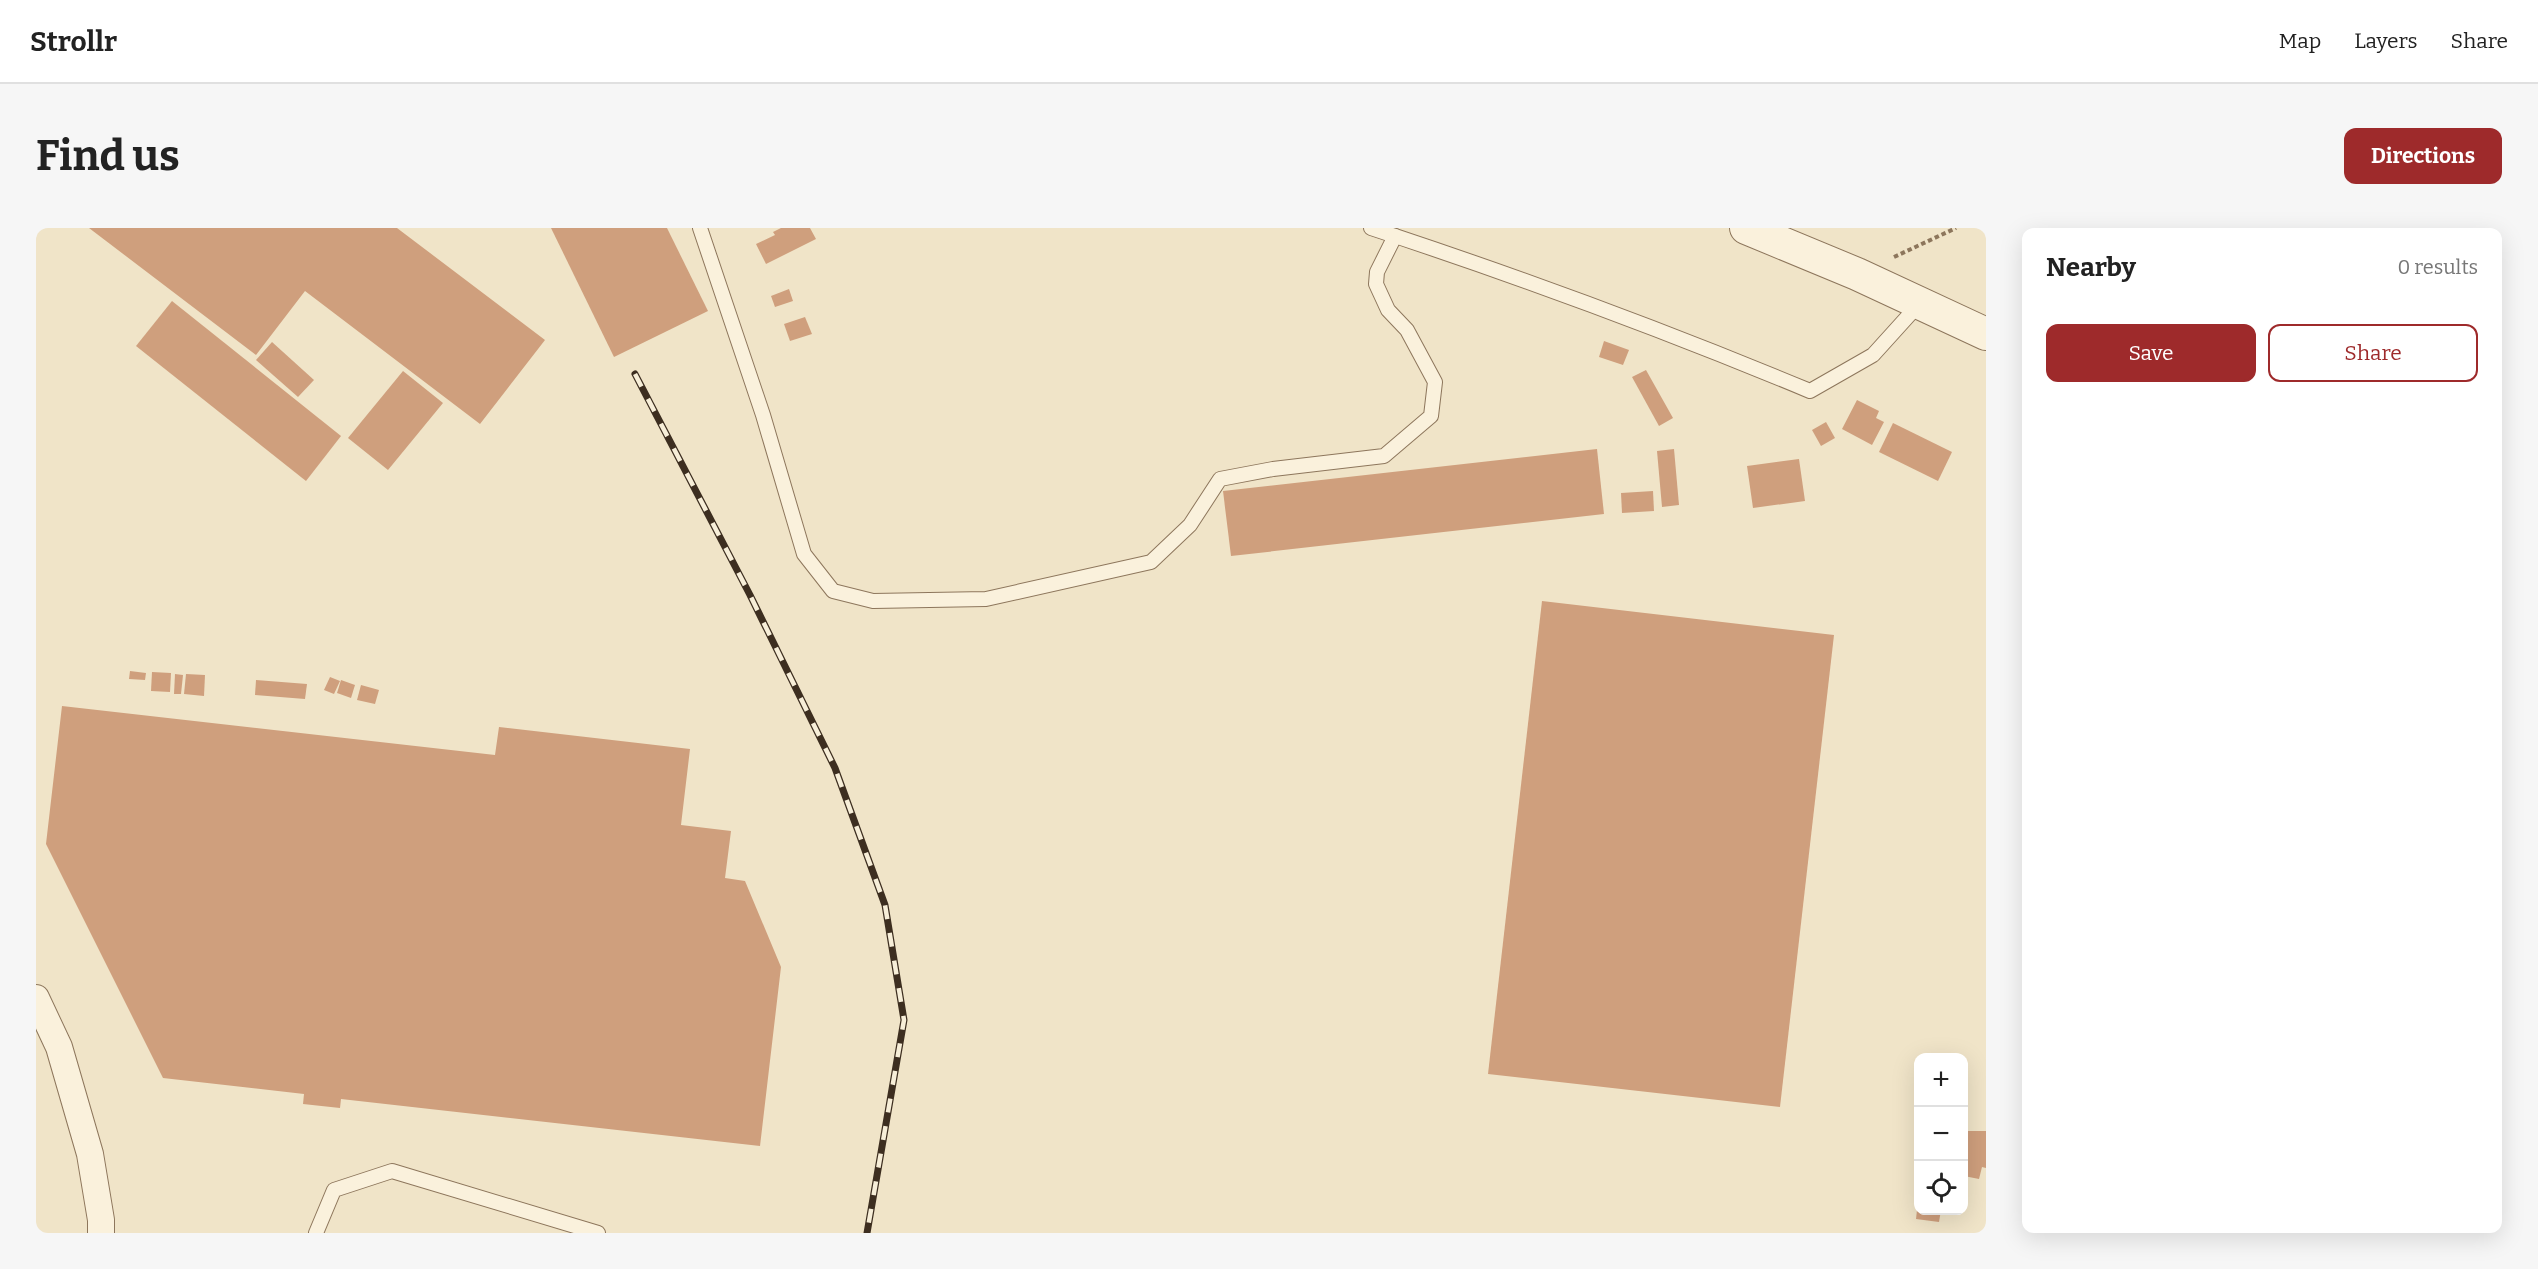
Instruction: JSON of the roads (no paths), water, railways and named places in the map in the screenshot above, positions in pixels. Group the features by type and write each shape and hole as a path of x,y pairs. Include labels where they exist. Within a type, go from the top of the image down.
{"street":[{"path":"1746,228 1857,274 1986,334"},
{"path":"36,998 59,1047 90,1154 101,1220 100,1233"}],"lane":[{"path":"700,228 763,415 804,554 833,591 873,602 986,599 1152,562 1190,525 1220,479 1274,469 1384,456 1431,416 1435,381 1407,330 1388,310 1377,284 1377,272 1395,236"},
{"path":"1371,228 1469,260 1692,342 1810,391 1873,355 1920,303"},
{"path":"316,1233 334,1190 392,1171 598,1233"}],"railway":[{"path":"635,374 750,595 835,768 885,905 904,1020 867,1233"}]}
